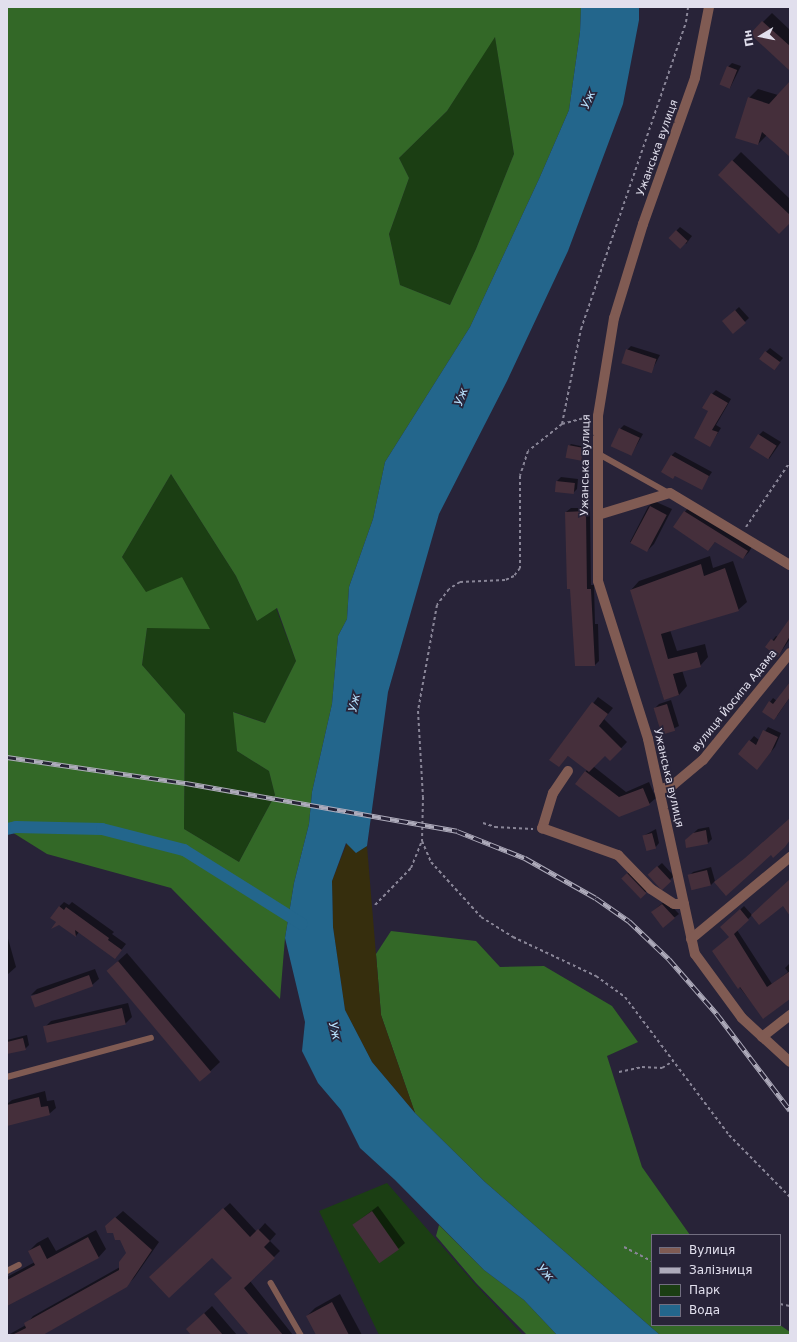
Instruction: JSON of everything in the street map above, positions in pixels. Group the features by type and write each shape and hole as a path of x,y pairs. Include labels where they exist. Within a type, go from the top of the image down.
{"street":[{"name":"Ужанська вулиця","path":"709,7 695,78 643,224 614,318 598,416 598,581 648,739 695,954 742,1018 790,1062"},
{"path":"598,515 670,493 739,533 790,565"},
{"name":"вулиця Йосипа Адама","path":"659,790 673,784 703,760 790,653"},
{"path":"568,771 553,793 542,828 618,855 651,889 674,904 684,904"},
{"path":"691,939 790,857"},
{"path":"762,1037 790,1015"}],"lane":[{"path":"597,453 670,493"},
{"path":"7,1077 151,1038"},
{"path":"7,1271 19,1265"},
{"path":"271,1283 301,1335"}],"path":[{"path":"562,424 580,329 686,22 688,7"},
{"path":"739,533 749,525 790,462"},
{"path":"483,823 496,828 542,828"},
{"path":"375,906 411,868 422,841"},
{"path":"619,1072 642,1067 662,1068 673,1061"},
{"path":"624,1247 651,1260"}],"green space":[{"path":"7,7 581,7 580,32 569,110 539,179 470,327 385,462 373,519 349,587 347,619 338,636 332,704 312,792 309,824 294,883 285,938 280,999 171,888 47,854 7,829","holes":["495,37 514,154 476,249 450,305 400,285 389,234 409,178 399,158 447,111","171,474 236,576 257,621 277,608 296,661 265,723 233,712 237,751 269,771 275,795 239,862 184,829 185,714 142,665 147,628 210,629 182,577 146,592 122,557"]},
{"path":"495,36 514,154 476,249 450,305 400,285 389,234 409,178 399,158 447,111"},
{"path":"171,474 236,576 257,621 276,608 296,661 265,723 234,712 237,751 269,771 275,795 239,862 184,829 185,714 142,665 147,628 210,628 146,593 122,557"},
{"path":"391,931 476,941 500,967 544,966 612,1006 638,1042 607,1056 642,1167 689,1234 651,1234 651,1326 781,1326 790,1332 790,1335 660,1335 485,1182 415,1113 381,1015 376,954"},
{"path":"387,1183 475,1284 523,1335 379,1335 319,1211"},
{"path":"439,1225 484,1270 524,1300 557,1335 527,1335 476,1283 436,1236"}],"sand":[{"path":"347,843 356,853 367,846 381,1015 415,1113 372,1062 345,1010 333,927 332,881"}],"water":[{"name":"Уж","path":"581,7 639,7 639,20 623,104 568,251 507,381 439,514 388,692 367,846 356,853 346,843 332,881 333,927 345,1010 372,1062 415,1113 485,1182 660,1335 557,1335 524,1300 484,1270 395,1180 360,1148 341,1110 318,1083 302,1051 305,1022 285,938 294,883 309,824 312,792 332,704 338,636 347,619 349,587 373,519 385,462 470,327 539,179 569,110 580,32"}],"building":[{"path":"762,21 790,46 790,71 750,34"},
{"path":"727,66 737,70 730,89 720,85"},
{"path":"790,81 790,157 762,132 758,145 735,138 748,97 769,104"},
{"path":"732,160 790,215 790,223 779,234 718,175"},
{"path":"676,230 688,241 680,249 668,238"},
{"path":"735,310 746,323 733,334 722,321"},
{"path":"626,349 656,359 652,373 621,363"},
{"path":"765,351 780,362 774,370 759,359"},
{"path":"711,393 728,403 712,430 718,432 710,447 694,438 708,411 702,408"},
{"path":"619,428 640,438 631,456 611,446"},
{"path":"758,434 777,446 768,459 750,448"},
{"path":"568,445 584,448 581,461 566,458"},
{"path":"671,455 709,476 702,490 675,476 673,479 661,472"},
{"path":"556,481 575,483 574,494 555,492"},
{"path":"650,506 667,515 647,552 630,543"},
{"path":"586,511 587,589 591,589 595,666 575,666 570,589 567,589 565,512"},
{"path":"684,511 748,551 743,559 715,542 708,551 673,527"},
{"path":"701,564 704,576 725,568 739,611 661,634 668,659 697,652 701,667 673,674 679,695 664,700 630,590"},
{"path":"790,618 790,636 778,657 765,647 771,639 774,641"},
{"path":"790,682 790,697 774,720 762,712 769,701 773,704"},
{"path":"592,702 608,714 599,726 622,749 610,761 605,756 589,772 568,756 559,767 549,760"},
{"path":"667,704 675,731 662,735 654,708"},
{"path":"763,730 778,737 771,752 757,770 738,754 749,740 756,745"},
{"path":"585,771 619,797 643,788 650,805 619,817 575,784"},
{"path":"790,818 790,840 785,847 773,858 771,855 726,896 714,882 745,858"},
{"path":"706,830 708,844 686,848 685,840 693,833"},
{"path":"652,833 656,848 646,851 642,836"},
{"path":"657,866 671,881 662,890 647,875"},
{"path":"707,870 711,886 691,890 688,875"},
{"path":"627,873 646,893 641,899 621,879"},
{"path":"790,879 790,916 783,906 759,925 751,915"},
{"path":"662,904 675,918 663,928 651,912"},
{"path":"59,906 64,910 66,907 109,938 108,940 122,950 115,959 75,930 76,937 59,925 51,929 56,922 50,918"},
{"path":"740,909 749,920 734,934 767,987 790,971 790,999 763,1019 740,987 738,989 712,951 729,937 720,927"},
{"path":"118,961 211,1072 200,1082 107,971"},
{"path":"89,975 93,986 35,1007 31,996"},
{"path":"122,1008 126,1025 47,1043 43,1026"},
{"path":"23,1038 26,1050 7,1054 7,1042"},
{"path":"39,1097 41,1107 48,1106 50,1115 7,1126 7,1105"},
{"path":"223,1208 250,1237 258,1229 270,1241 264,1247 275,1258 244,1288 283,1335 249,1335 214,1294 232,1278 212,1258 169,1298 149,1277"},
{"path":"372,1211 399,1250 379,1263 352,1225"},
{"path":"115,1217 152,1250 127,1287 43,1335 12,1335 26,1328 24,1323 119,1270 119,1262 126,1253 120,1240 115,1240 113,1233 107,1233 105,1226"},
{"path":"88,1237 99,1258 7,1306 7,1280 35,1265 28,1251 40,1245 47,1259"},
{"path":"332,1302 349,1335 316,1335 306,1316"},
{"path":"204,1313 223,1335 191,1335 186,1329"}],"waterway":[{"path":"7,829 16,827 102,829 184,850 302,924"}],"railway":[{"path":"7,757 186,783 457,831 525,858 596,898 629,921 669,959 717,1014 790,1110"}]}
